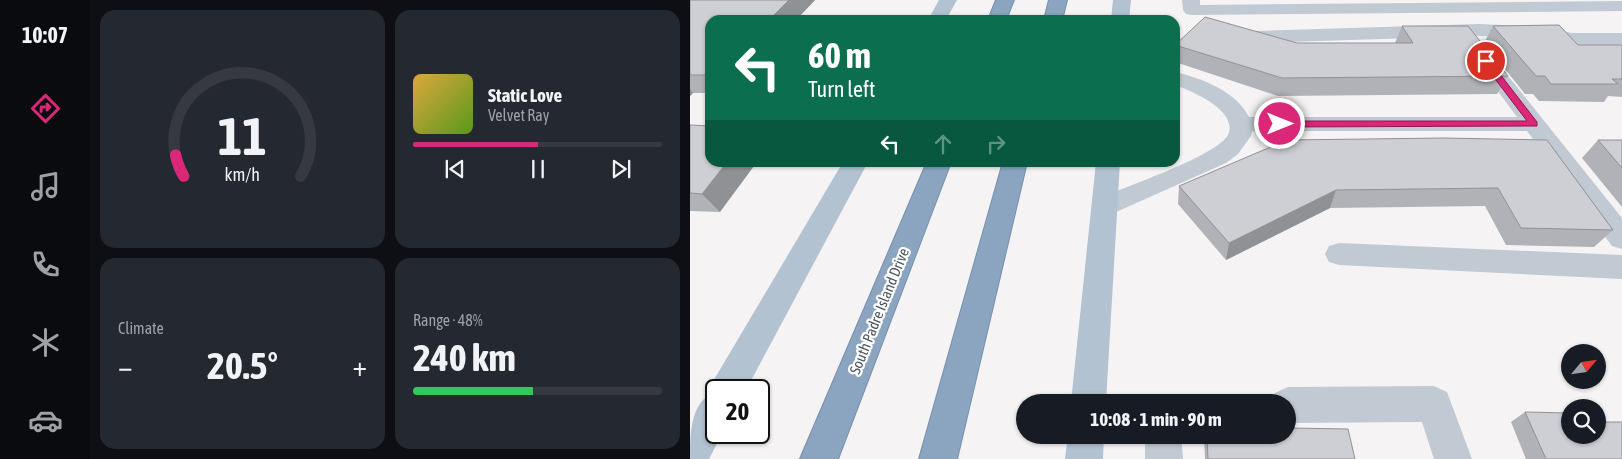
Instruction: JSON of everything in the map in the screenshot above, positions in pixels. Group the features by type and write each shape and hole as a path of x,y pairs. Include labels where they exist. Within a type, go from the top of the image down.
{"highway":[{"path":"999,15 1005,0"},
{"path":"1054,15 1058,0"},
{"name":"South Padre Island Drive","path":"819,459 937,167"},
{"path":"938,459 1015,167"}],"main road":[{"path":"940,15 948,0"},
{"path":"1120,15 1122,0"},
{"path":"733,379 853,167"},
{"path":"1089,394 1108,167"},
{"path":"691,452 705,428"},
{"path":"1084,459 1085,444"}],"lane":[{"path":"1191,0 1192,10 1262,5 1498,4 1622,6"},
{"path":"1462,30 1622,238"},
{"path":"1257,37 1462,30 1550,33 1570,39 1622,39"},
{"path":"1105,207 1215,160 1231,147 1240,136 1241,124 1238,115 1223,100 1180,80"},
{"path":"1241,124 1534,124"},
{"path":"1339,254 1622,267"},
{"path":"1296,405 1434,404 1453,459"},
{"path":"1163,444 1164,459"}],"building":[{"path":"690,0 789,0 774,15 705,15 705,75 690,75"},
{"path":"1205,17 1297,43 1413,43 1402,26 1468,26 1508,76 1282,78 1180,47 1180,40"},
{"path":"1559,25 1578,45 1622,45 1622,79 1612,79 1618,84 1551,84 1545,76 1536,76 1493,26"},
{"path":"690,125 705,126 705,167 723,167 702,194 690,193"},
{"path":"1444,138 1547,140 1613,230 1521,228 1498,188 1336,190 1229,243 1179,186 1287,140"},
{"path":"1598,140 1622,140 1622,168"},
{"path":"1525,412 1561,413 1561,444 1606,444 1606,422 1622,422 1622,459 1546,459"},
{"path":"1296,428 1348,429 1355,459 1208,459 1207,444 1296,444"}],"route":[{"path":"1280,124 1534,124 1486,61"}]}
